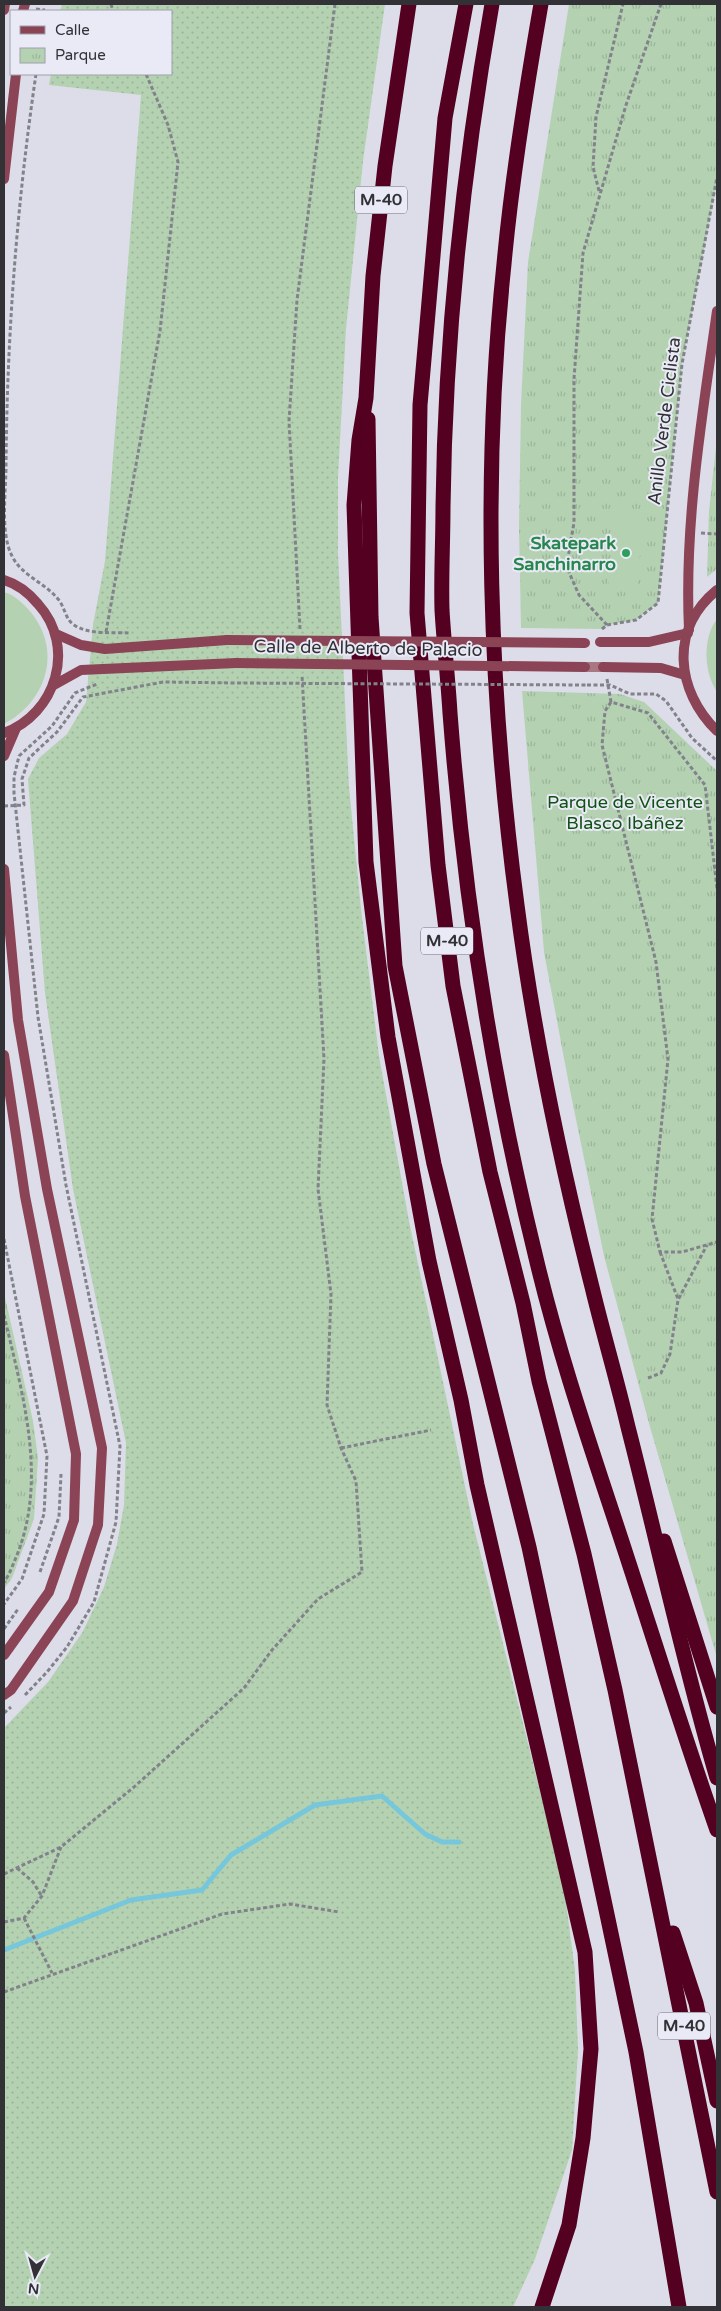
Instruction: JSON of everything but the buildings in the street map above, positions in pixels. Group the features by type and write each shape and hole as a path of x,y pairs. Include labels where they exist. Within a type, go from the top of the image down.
{"highway":[{"name":"M-40","path":"408,4 384,175 373,276 366,398 370,440 371,617 395,966 434,1164 529,1547 636,2052 679,2307"},
{"name":"M-40","path":"466,4 445,118 431,254 419,424 417,613 438,865 453,986 490,1172 539,1380 584,1554 650,1860 717,2192"},
{"path":"492,4 472,122 450,326 444,461 442,608 468,899 488,1034 513,1159 537,1262 579,1414 683,1733 717,1830"},
{"path":"541,4 521,120 503,267 492,472 493,653 517,906 536,1023 590,1283 629,1428 667,1594 717,1778"},
{"path":"366,398 359,440 354,505 357,639 366,862 385,1018 429,1261 461,1400 477,1485 585,1952 591,2049 583,2138 569,2225 542,2307"},
{"path":"629,1428 717,1707"},
{"path":"650,1860 696,2003 717,2100"},
{"path":"665,2226 669,2307"}],"street":[{"path":"4,4 4,10"},
{"path":"4,179 16,75"},
{"path":"717,310 692,490 687,597 688,631 684,654 684,675 691,697 702,717 717,732"},
{"path":"4,733 16,728 32,717 45,702 54,685 59,660 56,634 46,612 30,594 5,579"},
{"path":"688,631 699,609 717,590"},
{"name":"Calle de Alberto de Palacio","path":"56,634 81,645 105,649 227,640 585,643 601,638 649,642 688,631"},
{"name":"Calle de Alberto de Palacio","path":"54,685 81,670 236,663 662,668 684,675"},
{"path":"4,756 16,728"},
{"path":"4,869 18,1020 47,1189 102,1448 98,1525 73,1601 11,1690 4,1695"},
{"path":"4,1055 25,1196 76,1454 74,1520 49,1592 4,1655"}],"path":[{"path":"300,634 289,421 297,300 335,4"},
{"path":"599,192 593,167 596,117 623,4"},
{"path":"601,638 602,629 607,625 579,595 568,570 569,550 574,523 574,379 583,254 599,192 661,4"},
{"path":"35,9 40,10"},
{"path":"36,75 19,203 14,265 6,430 5,521 9,549 18,565 58,599 73,624 83,629 106,632 134,632"},
{"path":"106,632 160,331 178,162 168,125 146,75"},
{"name":"Anillo Verde Ciclista","path":"607,625 636,620 658,603 682,364 717,176"},
{"path":"8,265 14,265"},
{"path":"4,1874 62,1847 134,1787 244,1688 272,1650 318,1599 362,1572 356,1481 341,1448 327,1405 330,1294 318,1189 324,1059 302,669"},
{"path":"4,806 24,804 22,779 29,758 57,732 83,697 163,682 610,685 630,694 656,694 666,701 692,738 717,761"},
{"path":"16,805 14,777 19,756 52,726 75,693 93,684 103,683"},
{"path":"610,685 611,702 605,711 602,745 656,962 668,1059 652,1219 660,1252 678,1300"},
{"path":"611,702 648,713 705,784 717,888"},
{"path":"4,1240 47,1456 44,1514 22,1579 4,1604"},
{"path":"660,1252 682,1252 717,1242"},
{"path":"648,1378 661,1373 670,1354 678,1300 707,1245"},
{"path":"4,1315 24,1403 33,1470 29,1514 22,1542 8,1577 4,1582"},
{"path":"341,1448 431,1430"},
{"path":"38,1577 59,1517 61,1472"},
{"path":"4,1630 20,1608"},
{"path":"4,1922 24,1918 42,1896 62,1847"},
{"path":"17,1868 29,1877 42,1896"},
{"path":"4,1992 52,1973 222,1914 290,1904 339,1912"},
{"path":"24,1918 52,1973"}],"green space":[{"path":"62,4 385,4 363,161 346,329 338,478 338,553 349,787 361,909 379,1056 409,1221 473,1524 565,1896 575,1970 578,2050 572,2150 535,2259 513,2307 4,2307 4,1728 48,1682 82,1633 104,1587 117,1544 124,1505 126,1443 73,1189 45,993 28,779 39,758 67,734 86,702 93,625 105,561 141,95 49,85 51,75 172,75 172,10 60,10"},
{"path":"569,4 717,4 717,181 682,364 658,603 636,620 607,625 602,629 521,628 519,528 521,404 528,262"},
{"path":"717,438 717,569 707,577 709,511"},
{"name":"Skatepark Sanchinarro","path":"615,513 644,516 636,593 608,590"},
{"path":"4,592 20,601 33,615 42,630 46,645 47,661 45,676 39,690 18,715 4,724"},
{"path":"717,619 717,692 709,675 706,656 709,636"},
{"name":"Parque de Vicente Blasco Ibáñez","path":"522,691 620,694 644,702 716,770 717,1658 650,1427 604,1256 570,1090 544,952"},
{"path":"4,1293 33,1421 38,1458 34,1519 12,1578 4,1589"}],"waterway":[{"path":"4,1950 131,1900 202,1890 231,1855 315,1805 382,1796 425,1834 442,1842 459,1842"}],"place":[{"name":"Skatepark Sanchinarro","path":"626,553"}]}
